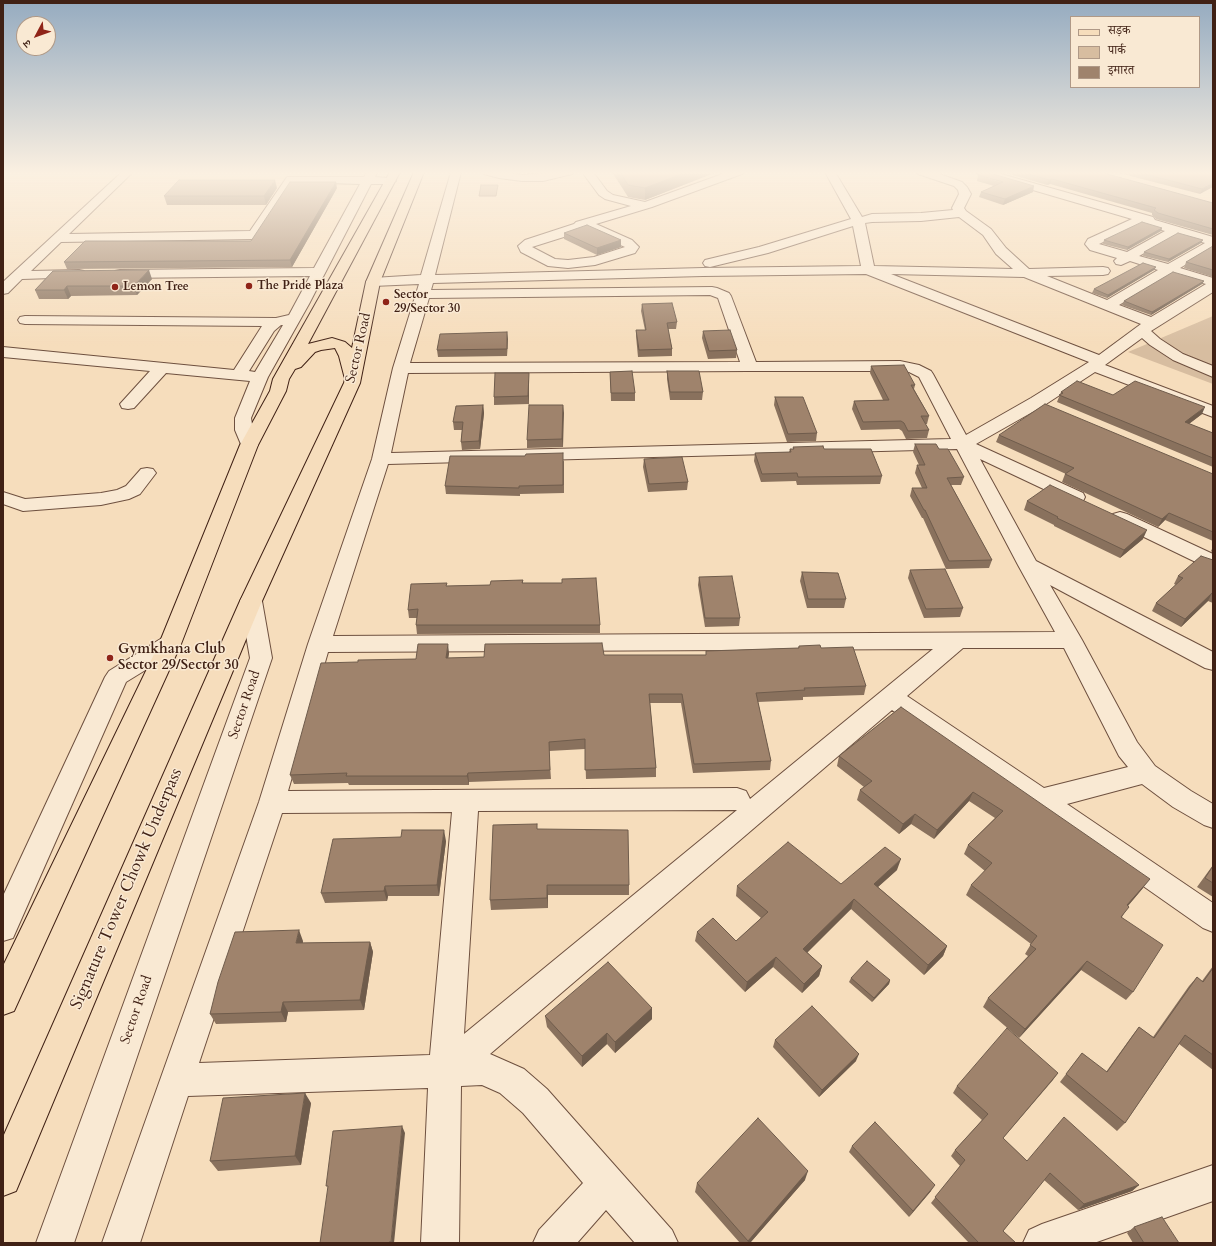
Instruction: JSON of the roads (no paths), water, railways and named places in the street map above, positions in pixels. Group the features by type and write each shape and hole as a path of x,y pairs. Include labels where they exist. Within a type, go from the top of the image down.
{"main road":[{"path":"3,1000 170,644 249,446 278,391 281,380 363,230"},
{"name":"Sector Road","path":"251,601 352,382 373,282 395,230"},
{"path":"307,333 362,335"},
{"path":"281,380 310,349 332,343 340,345 344,348 350,365 352,382"},
{"name":"Signature Tower Chowk Underpass","path":"3,1178 251,601"}],"street":[{"path":"3,290 19,275 52,232 55,230"},
{"path":"52,232 254,236 258,230"},
{"path":"249,446 244,430 243,418 260,377 302,304 341,230"},
{"path":"121,1243 272,802 319,644 381,459 401,368 440,230"},
{"path":"529,239 560,230"},
{"path":"569,230 524,246 526,249 543,259 568,270 630,250 633,247 628,243 600,230"},
{"path":"703,272 703,267 712,262 763,250 828,230"},
{"path":"860,230 868,270"},
{"path":"984,230 1001,251 1026,274 1107,306 1147,326 1155,342 1178,357 1213,372"},
{"path":"1118,230 1092,242 1091,244 1095,247 1213,282"},
{"path":"1068,290 1176,230"},
{"path":"1176,230 1213,242"},
{"path":"1107,306 1213,242"},
{"path":"425,286 568,270 703,272 868,270 1026,274 1103,271"},
{"path":"868,270 1213,412"},
{"path":"105,274 318,272"},
{"path":"19,275 89,274"},
{"path":"302,304 337,279"},
{"path":"373,282 425,286 712,291 724,296 750,367"},
{"path":"963,444 1037,402 1097,363 1147,326 1213,286"},
{"path":"25,320 276,322 293,318"},
{"path":"239,375 268,328 276,322"},
{"path":"3,352 260,377"},
{"path":"401,368 900,366 913,368 924,374 1028,565 1071,640 1128,750 1146,773 1182,799 1213,817"},
{"path":"128,404 162,368"},
{"path":"1037,402 1056,410"},
{"path":"381,459 963,444 1213,562"},
{"path":"3,498 23,505 101,499 122,495 133,490 147,473"},
{"path":"1028,565 1213,662"},
{"name":"Sector Road","path":"55,1243 261,658 251,601"},
{"path":"445,1072 957,640"},
{"path":"319,644 1071,640"},
{"path":"3,928 117,677 170,644"},
{"path":"891,697 1213,919"},
{"path":"1040,800 1146,773"},
{"path":"272,802 737,799"},
{"path":"440,1243 445,1072 466,801"},
{"path":"178,1080 445,1072 483,1068 512,1081 534,1101 658,1243"},
{"path":"1042,1243 1213,1183"},
{"path":"552,1243 606,1184"}],"place":[{"name":"The Pride Plaza","path":"249,286"},
{"name":"Lemon Tree","path":"115,287"},
{"name":"Sector 29/Sector 30","path":"386,302"},
{"name":"Gymkhana Club Sector 29/Sector 30","path":"110,658"}]}
